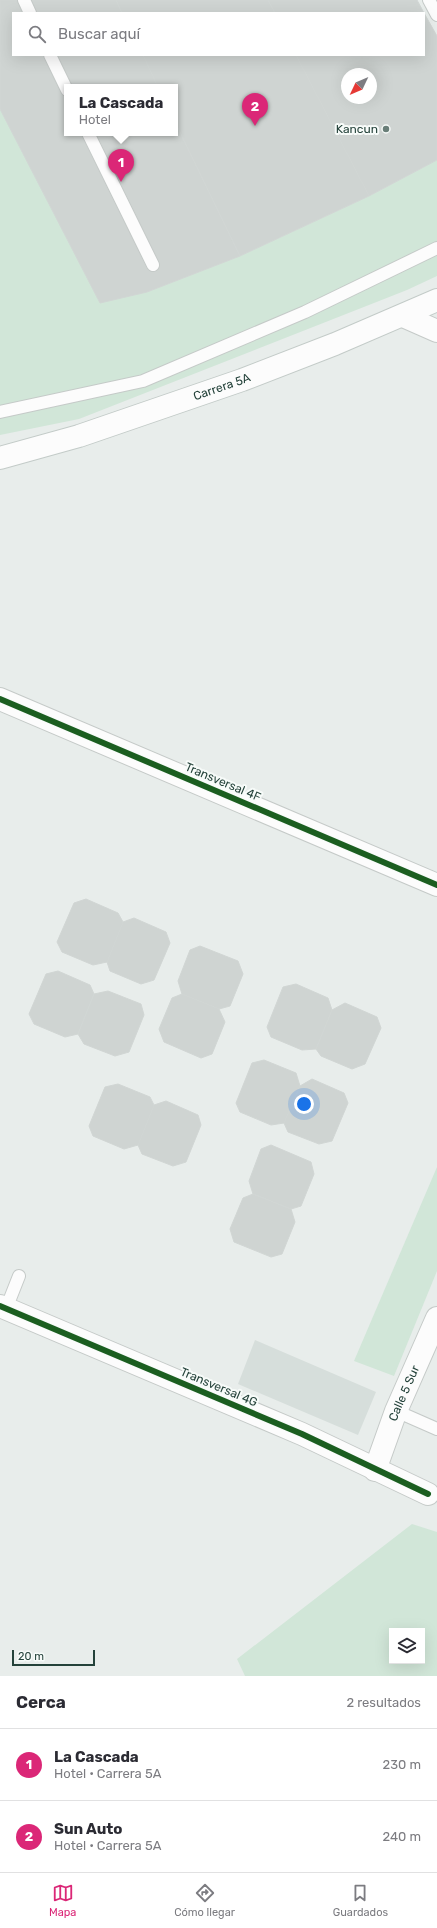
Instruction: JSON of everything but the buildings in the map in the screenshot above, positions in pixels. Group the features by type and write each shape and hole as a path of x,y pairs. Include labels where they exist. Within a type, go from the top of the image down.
{"street":[{"name":"Carrera 5A","path":"0,458 79,436 151,413 242,380 403,316 437,300"},
{"path":"403,316 437,331"},
{"name":"Transversal 4F","path":"0,699 437,885"},
{"name":"Transversal 4G","path":"3,1308 302,1434 428,1494"},
{"name":"Calle 5 Sur","path":"375,1470 396,1411 437,1318"}],"lane":[{"path":"24,0 30,12"},
{"path":"429,0 437,15"},
{"path":"50,56 64,84"},
{"path":"89,136 153,265"},
{"path":"0,412 143,381 304,312 437,248"},
{"path":"3,1308 19,1276"},
{"path":"396,1411 437,1429"}],"shaded area":[{"path":"255,1340 376,1392 358,1435 238,1384"}],"green space":[{"path":"0,109 147,292 240,256 369,196 437,160 437,276 407,290 79,419 0,435"},
{"path":"437,1167 437,1271 394,1376 354,1361"},
{"path":"412,1524 437,1532 437,1676 245,1676 237,1659"}],"cycle path":[{"path":"0,699 437,885"},
{"path":"0,1306 302,1434 428,1494"}],"place":[{"name":"Sun Auto","path":"255,126"},
{"name":"Kancun","path":"386,129"},
{"name":"La Cascada","path":"121,182"}]}
